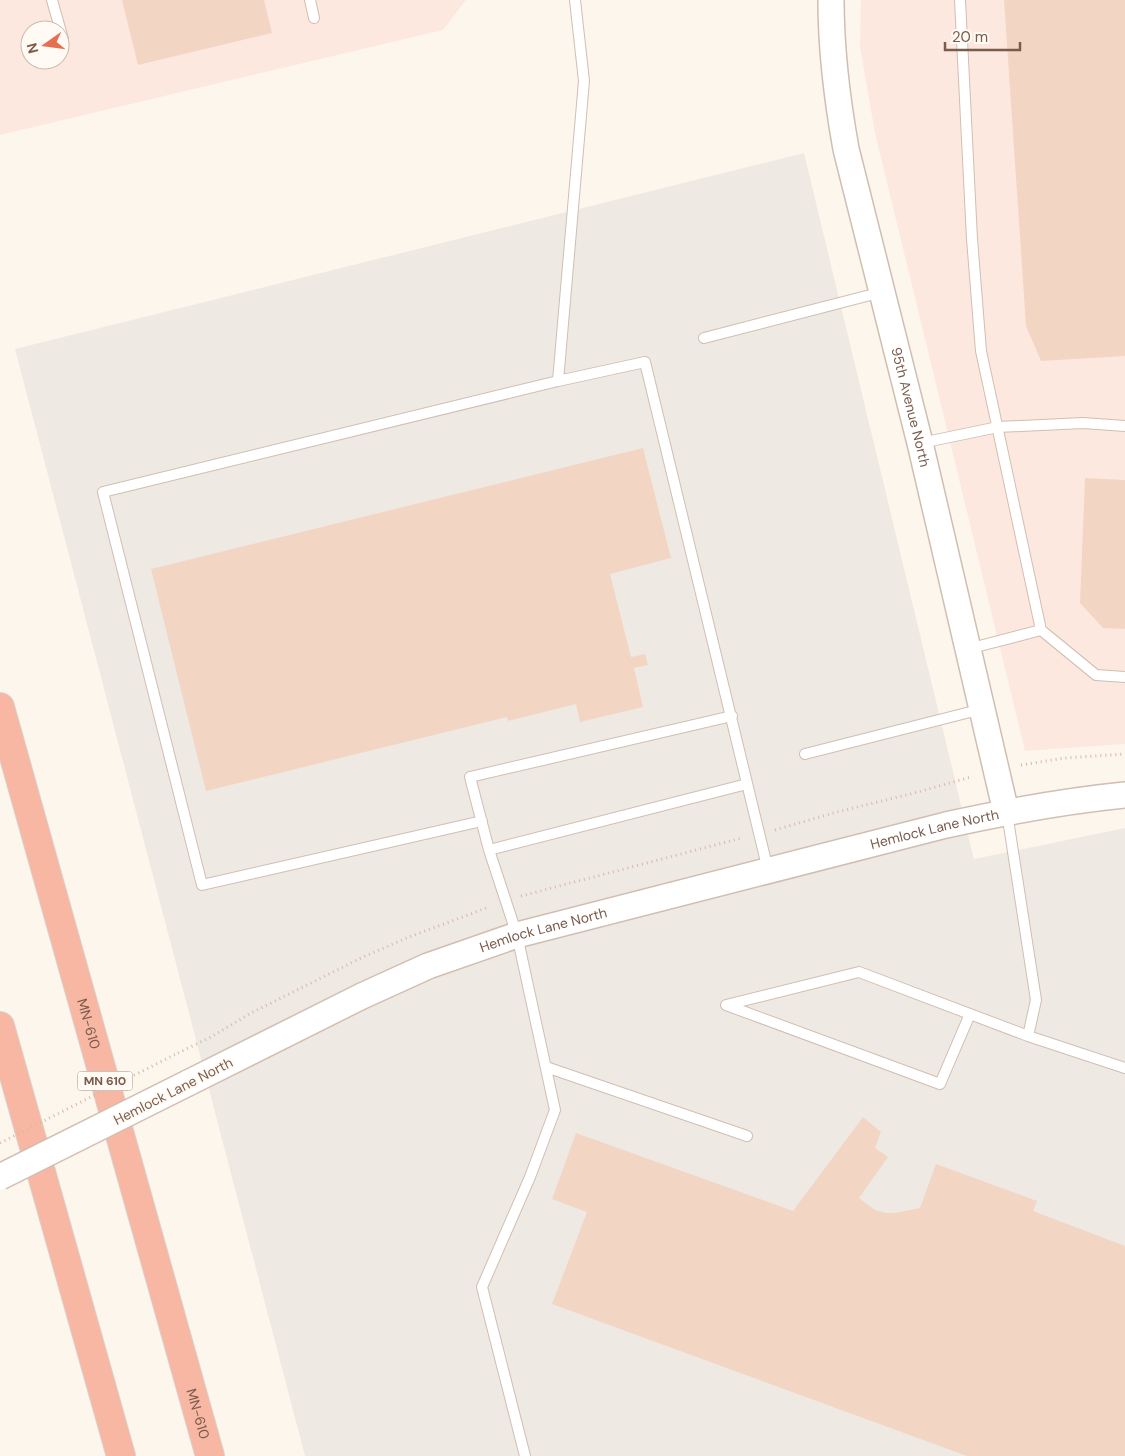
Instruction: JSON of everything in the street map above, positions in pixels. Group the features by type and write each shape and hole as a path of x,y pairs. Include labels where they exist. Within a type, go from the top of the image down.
{"highway":[{"name":"MN-610","path":"0,707 210,1456"},
{"path":"0,1026 121,1456"}],"street":[{"name":"95th Avenue North","path":"830,0 831,40 837,99 844,140 920,443 1006,812"},
{"name":"Hemlock Lane North","path":"0,1177 362,996 428,966 517,935 946,825 1006,812 1125,795"}],"lane":[{"path":"52,0 58,20"},
{"path":"310,0 314,18"},
{"path":"558,381 584,81 575,0"},
{"path":"960,0 972,229 981,351 1041,630 1096,676 1125,677"},
{"path":"704,338 882,292"},
{"path":"482,822 202,886 102,492 558,381 645,362 768,871"},
{"path":"920,443 998,427 1083,423 1125,426"},
{"path":"968,649 1041,630"},
{"path":"805,754 982,709"},
{"path":"525,1456 482,1287 530,1177 555,1110 517,935 489,850 470,777 732,716"},
{"path":"489,850 747,784"},
{"path":"1006,812 1036,1000 1028,1036"},
{"path":"970,1014 940,1084 726,1005 859,972 970,1014 1028,1036 1125,1068"},
{"path":"546,1067 747,1136"}],"path":[{"path":"0,1143 178,1053"}],"shaded area":[{"path":"0,0 466,0 443,30 0,135"},
{"path":"861,0 1125,0 1125,744 1025,751 875,133 860,47"},
{"path":"804,153 974,859 1125,828 1125,1456 305,1456 15,349"}],"building":[{"path":"122,0 264,0 272,33 138,65"},
{"path":"1004,0 1125,0 1125,356 1041,361 1026,326"},
{"path":"643,448 671,558 610,574 631,657 645,654 648,665 634,668 643,707 580,722 576,704 508,721 507,717 206,791 151,569"},
{"path":"1085,478 1125,480 1125,629 1103,628 1080,603"},
{"path":"863,1117 881,1132 875,1148 888,1157 859,1198 875,1210 895,1213 920,1208 936,1164 1037,1201 1033,1211 1125,1246 1125,1456 967,1456 552,1304 587,1212 552,1199 576,1133 793,1211"}]}
